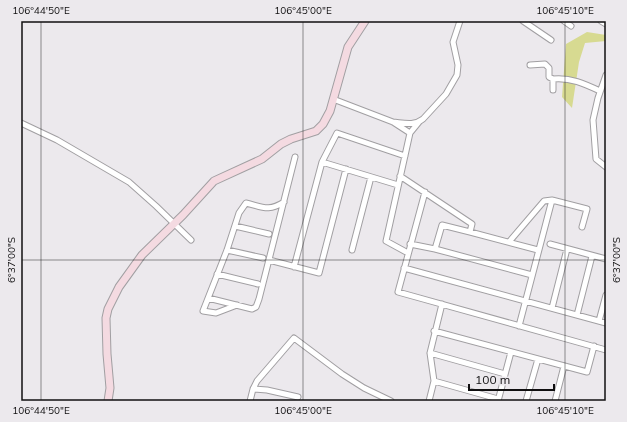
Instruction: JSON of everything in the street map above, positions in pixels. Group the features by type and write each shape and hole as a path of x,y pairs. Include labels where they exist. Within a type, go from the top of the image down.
{"street":[{"path":"108,401 110,388 106,331 108,309 119,287 142,255 174,224 214,181 262,159 281,144 291,139 316,131 326,120 348,47 365,21"},
{"path":"408,252 386,241 400,176 410,133 446,94 457,74 458,65 453,42 460,21"},
{"path":"523,21 551,40"},
{"path":"564,21 571,26"},
{"path":"601,21 606,24"},
{"path":"530,65 545,64 549,68 549,77 552,79 553,90"},
{"path":"606,75 600,91 593,120 595,154 598,162 606,167"},
{"path":"552,79 560,78 576,81 600,91"},
{"path":"333,99 393,122 410,133"},
{"path":"393,122 413,124 419,122"},
{"path":"21,123 57,140 122,178 156,206 190,240"},
{"path":"294,267 322,162 337,132 405,156"},
{"path":"208,298 252,309 256,307 260,299 295,157"},
{"path":"322,162 398,185"},
{"path":"269,260 319,273 346,169"},
{"path":"400,176 472,224 470,232"},
{"path":"352,250 371,177"},
{"path":"425,192 398,292 606,350"},
{"path":"509,242 544,201 552,200 587,209 582,228"},
{"path":"519,326 552,200"},
{"path":"237,305 216,314 203,311 227,250 239,213 246,203 269,209 274,208 284,202"},
{"path":"435,249 442,225 538,250"},
{"path":"235,226 269,234"},
{"path":"410,244 435,249 532,275"},
{"path":"550,244 606,259"},
{"path":"552,308 567,249"},
{"path":"227,250 263,258"},
{"path":"577,315 592,256"},
{"path":"404,268 606,323"},
{"path":"217,274 258,284"},
{"path":"600,321 606,295"},
{"path":"429,401 434,381 430,353 434,331 442,304"},
{"path":"434,331 587,372 594,346"},
{"path":"250,401 253,389 263,373 294,338 342,374 364,388 391,401"},
{"path":"434,381 498,400 511,352"},
{"path":"430,353 505,374"},
{"path":"526,401 538,359"},
{"path":"555,401 564,366"},
{"path":"253,389 266,390 298,398"}],"green space":[{"path":"587,32 606,35 606,41 585,43 579,62 572,108 562,97 566,44"}]}
